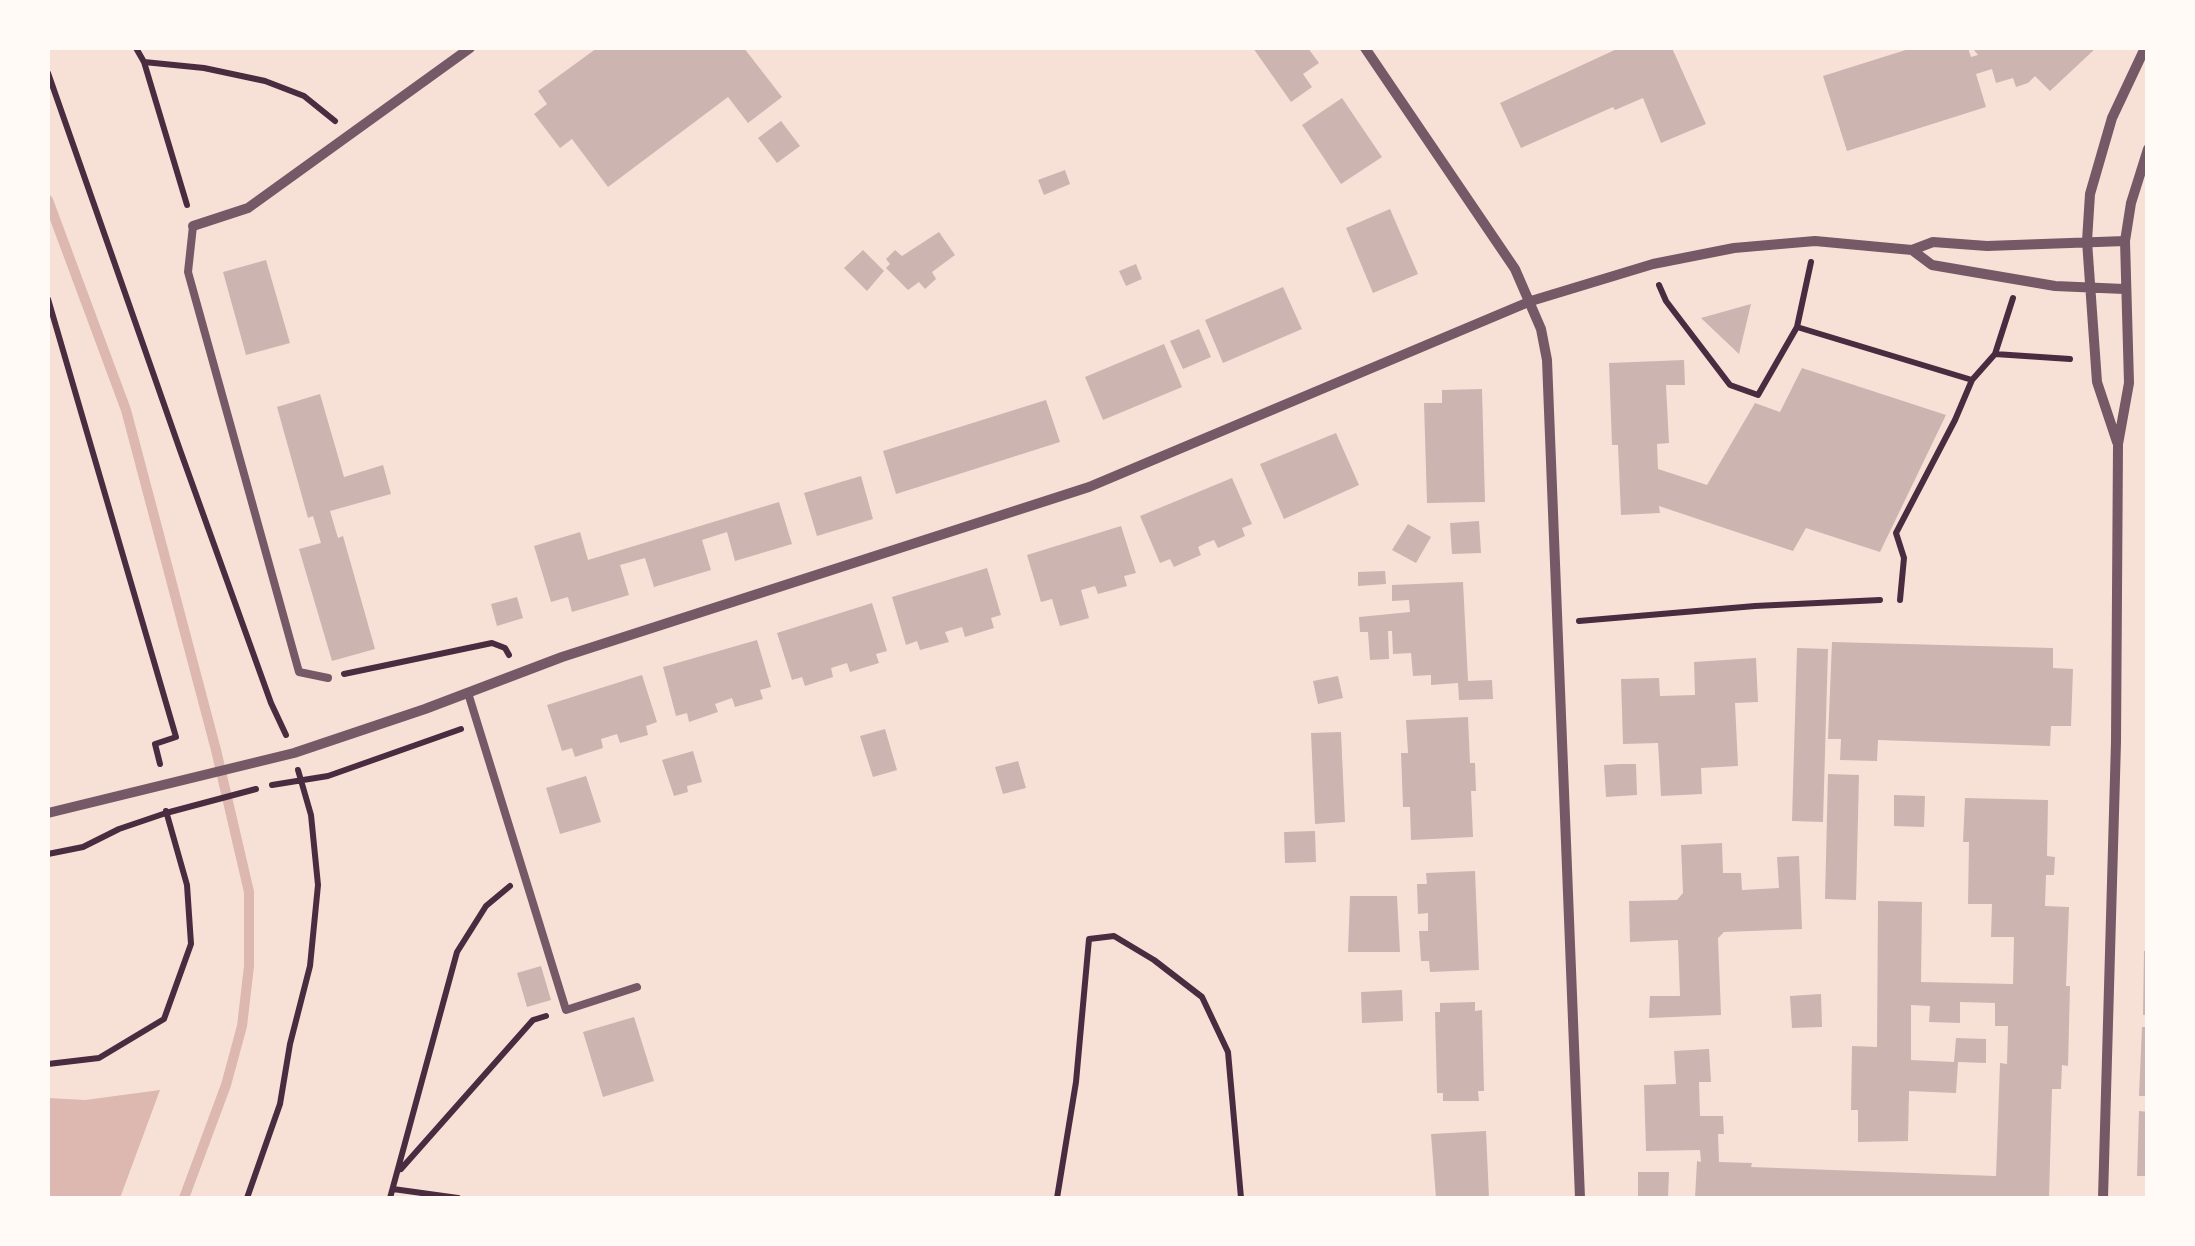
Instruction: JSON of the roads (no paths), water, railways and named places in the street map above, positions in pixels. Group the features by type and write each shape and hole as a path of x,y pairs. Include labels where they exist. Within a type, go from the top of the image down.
{"street":[{"path":"193,226 248,208 470,48"},
{"path":"1366,48 1515,268 1548,360 1580,1198"},
{"path":"2118,444 2097,382 2086,241 2090,194 2112,118 2145,48"},
{"path":"2103,1198 2116,742 2118,444 2129,383 2125,241 2130,203 2148,149"},
{"path":"48,813 294,753 562,657 1089,486 1530,301 1654,264 1734,248 1815,241 1912,250 1932,242 1987,246 2125,241"},
{"path":"1912,250 1932,264 2019,280 2124,289"}],"lane":[{"path":"193,226 188,272 298,672 328,678"},
{"path":"468,693 566,1010 637,986"}],"waterway":[{"path":"48,200 126,410 216,750 249,892 249,966 242,1026 226,1085 184,1198"}]}
